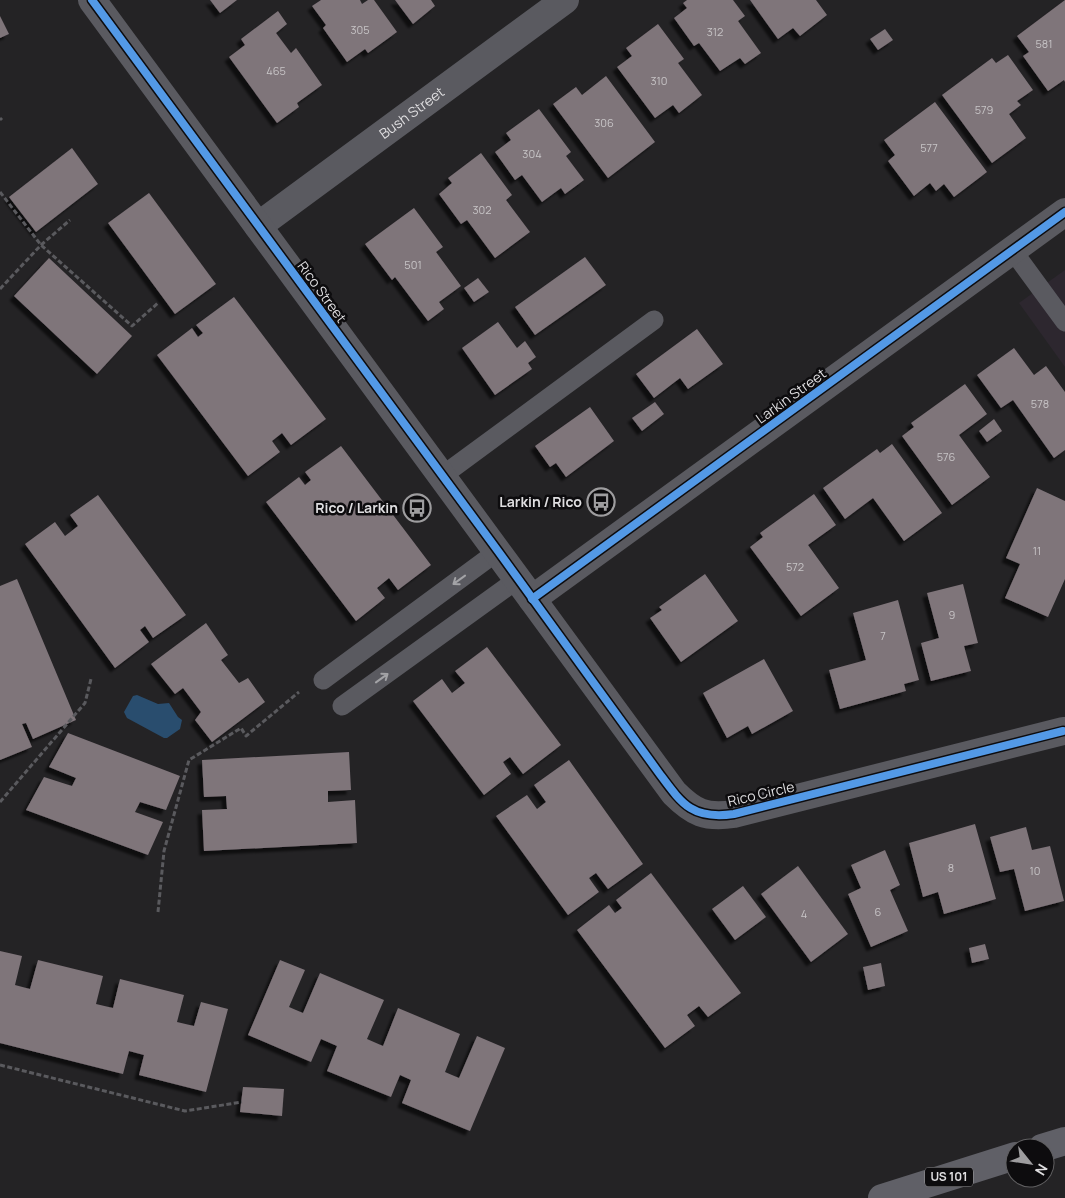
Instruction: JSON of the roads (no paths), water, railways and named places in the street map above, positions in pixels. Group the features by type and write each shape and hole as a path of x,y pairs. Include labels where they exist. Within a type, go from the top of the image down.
{"highway":[{"name":"US 101","path":"882,1198 1005,1159"}],"street":[{"name":"Rico Street","path":"92,0 525,589"},
{"name":"Bush Street","path":"258,226 565,0"},
{"name":"Larkin Street","path":"525,589 1013,251 1065,212"},
{"name":"Rico Circle","path":"525,589 674,793 686,806 708,816 734,814 1063,730"}],"lane":[{"path":"1013,251 1065,322"},
{"path":"442,476 654,320"},
{"path":"323,680 498,551"},
{"path":"342,706 525,589"}],"water":[{"path":"137,695 158,704 169,703 182,720 180,729 164,738 127,718 124,712 133,696"}],"place":[{"name":"Larkin / Rico","path":"601,502"},
{"name":"Rico / Larkin","path":"417,508"}]}
